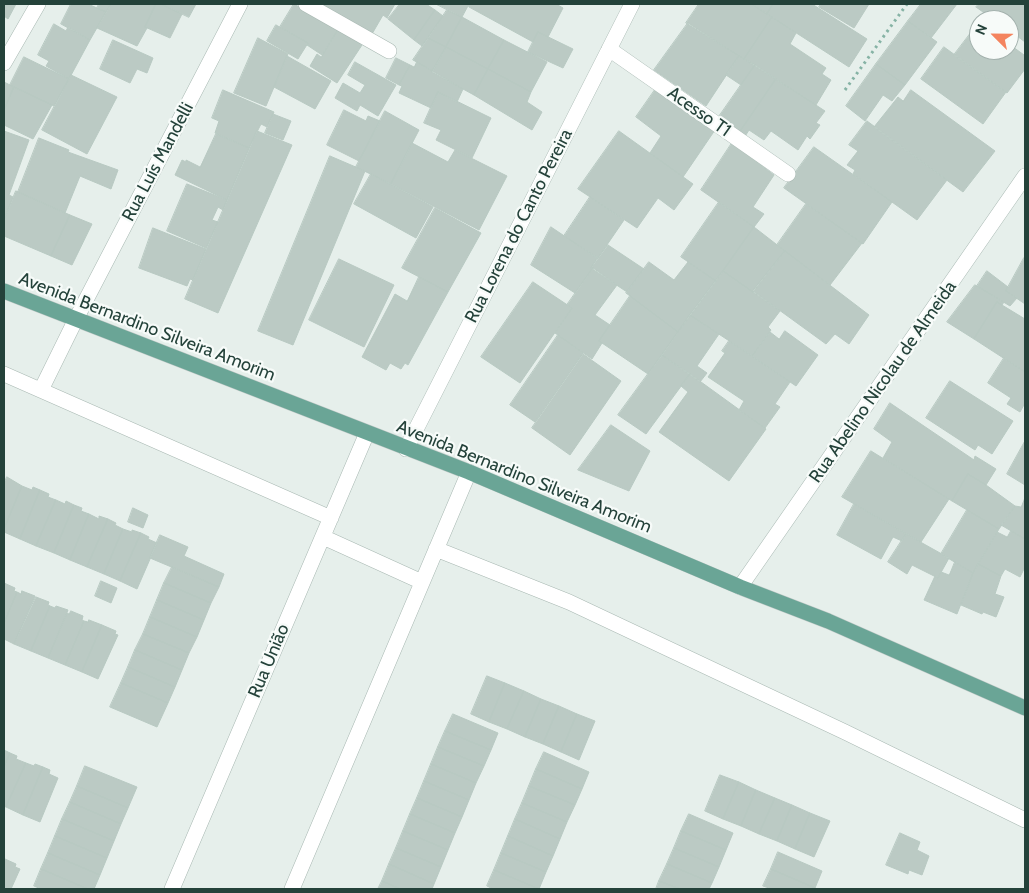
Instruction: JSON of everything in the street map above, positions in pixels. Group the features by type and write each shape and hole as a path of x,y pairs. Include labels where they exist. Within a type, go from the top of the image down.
{"main road":[{"name":"Avenida Bernardino Silveira Amorim","path":"4,291 468,472 740,587 828,621 1025,708"}],"street":[{"path":"4,63 38,4"},
{"name":"Rua Luís Mandelli","path":"41,390 240,4"},
{"path":"306,4 389,51"},
{"name":"Rua Lorena do Canto Pereira","path":"406,449 632,4"},
{"name":"Acesso T1","path":"609,50 788,174"},
{"name":"Rua Abelino Nicolau de Almeida","path":"740,587 1025,176"},
{"path":"4,374 331,518"},
{"name":"Rua União","path":"172,889 367,433"},
{"path":"292,889 468,472"},
{"path":"323,537 422,582"},
{"path":"436,549 578,606 845,732 1025,820"}],"path":[{"path":"845,90 907,4"}],"building":[{"path":"4,4 16,4 8,19 4,16"},
{"path":"71,4 88,4 106,12 90,40 61,24"},
{"path":"99,4 111,4 106,12 97,8"},
{"path":"111,4 156,4 145,27 147,28 137,46 97,28"},
{"path":"156,4 161,4 182,14 170,38 145,27"},
{"path":"161,4 196,4 189,17"},
{"path":"294,4 338,30 322,55 307,45 308,43 280,27"},
{"path":"319,4 395,4 387,18 383,15 372,34"},
{"path":"400,4 426,4 435,10 414,40 388,19"},
{"path":"436,4 469,4 462,17"},
{"path":"469,4 556,4 563,8 548,37 538,32 533,42 469,7"},
{"path":"699,4 752,4 772,17 744,59 686,23"},
{"path":"752,4 773,4 767,14"},
{"path":"773,4 812,4 867,39 849,67 767,14"},
{"path":"821,4 869,4 854,28 819,7"},
{"path":"921,4 957,4 931,38 908,21"},
{"path":"979,4 1025,4 1025,42 1019,38 1019,10 980,10 976,7"},
{"path":"435,10 443,16 422,46 414,40"},
{"path":"447,10 462,17 446,47 428,38"},
{"path":"462,17 504,40 488,69 446,47"},
{"path":"772,17 796,33 790,44 826,68 822,74 831,80 816,105 744,59"},
{"path":"908,21 937,42 905,85 876,64"},
{"path":"688,23 739,56 706,106 654,70"},
{"path":"54,24 66,31 68,27 90,40 69,79 46,66 49,61 38,55"},
{"path":"276,25 308,43 298,59 267,41"},
{"path":"338,30 362,45 337,83 310,66 317,54 321,57"},
{"path":"538,32 573,49 563,68 528,52"},
{"path":"969,35 969,60 1019,60 1019,51 1025,54 1025,69 1007,93 954,55"},
{"path":"258,38 288,54 266,106 234,93"},
{"path":"428,38 446,47 433,71 413,60"},
{"path":"113,40 153,58 147,73 137,69 130,83 100,69"},
{"path":"504,40 547,62 531,92 488,69"},
{"path":"446,47 488,69 474,95 432,72"},
{"path":"944,47 1006,92 983,124 921,79"},
{"path":"287,56 331,81 315,109 274,87"},
{"path":"739,56 755,65 741,85 726,75"},
{"path":"24,57 69,79 54,106 10,85"},
{"path":"396,58 410,65 399,85 386,78"},
{"path":"355,62 396,85 378,116 360,105 357,111 335,98 343,83 360,93 365,85 348,75"},
{"path":"417,62 463,89 457,102 438,92 431,108 399,93 402,86 399,85 410,65 414,67"},
{"path":"876,64 905,85 892,101 883,95 865,121 846,106"},
{"path":"755,65 776,79 739,133 718,118"},
{"path":"488,69 531,92 527,102 542,112 532,130 474,95"},
{"path":"71,75 117,97 87,154 42,130"},
{"path":"776,79 825,111 816,123 820,125 810,139 807,136 798,150 771,131 764,140 749,130 744,138 739,133"},
{"path":"4,82 14,87 4,110"},
{"path":"14,87 52,105 33,139 4,125 4,110"},
{"path":"657,87 715,130 683,177 650,153 661,136 636,117"},
{"path":"223,90 274,112 267,127 261,124 249,148 215,133 219,121 212,118"},
{"path":"911,90 995,151 963,192 874,127 898,97 903,101"},
{"path":"438,92 491,118 472,158 436,140 441,130 424,123"},
{"path":"344,110 366,121 368,116 380,121 359,161 327,145"},
{"path":"385,111 419,130 391,184 356,167"},
{"path":"273,114 291,121 283,140 265,133"},
{"path":"867,121 947,180 917,220 853,174 855,170 847,165 858,151 849,145"},
{"path":"4,131 29,140 9,195 13,197 4,220"},
{"path":"257,131 292,145 218,313 185,299"},
{"path":"619,131 693,184 674,210 658,198 637,228 578,189"},
{"path":"216,134 249,148 227,200 175,175 182,160 200,167"},
{"path":"39,138 69,150 68,152 118,170 111,189 80,176 65,213 18,192"},
{"path":"412,143 448,162 455,150 507,176 479,230 391,184"},
{"path":"732,143 774,175 753,207 764,214 754,227 701,190"},
{"path":"814,147 892,202 863,244 784,188"},
{"path":"330,156 365,171 293,345 258,331"},
{"path":"371,174 433,207 416,238 354,204"},
{"path":"187,184 227,200 223,210 218,207 212,220 218,222 206,248 167,231"},
{"path":"16,191 70,215 51,256 4,236 4,220"},
{"path":"590,197 624,220 598,258 564,236"},
{"path":"719,202 754,227 716,281 681,257"},
{"path":"806,204 862,243 830,285 777,245"},
{"path":"435,208 481,233 448,292 402,268"},
{"path":"70,215 92,224 72,265 51,256"},
{"path":"551,227 597,258 591,268 593,268 575,293 531,265"},
{"path":"754,227 785,251 753,292 723,271"},
{"path":"153,228 206,249 193,280 190,279 187,286 139,268"},
{"path":"608,245 644,269 627,292 591,268"},
{"path":"785,251 869,315 849,344 835,334 826,344 753,291"},
{"path":"339,259 394,285 364,347 309,320"},
{"path":"1025,259 1025,304 1006,291"},
{"path":"649,262 674,280 688,262 716,281 678,332 626,293"},
{"path":"593,268 617,285 595,315 610,325 599,341 602,343 592,359 555,333 572,308 567,305"},
{"path":"723,271 780,311 768,327 771,330 752,356 690,315"},
{"path":"987,271 1008,287 1006,291 1017,298 1010,306 977,286"},
{"path":"419,277 448,292 408,365 405,363 401,369 390,363 386,370 362,357 395,294 407,301"},
{"path":"533,282 572,308 520,383 481,357"},
{"path":"975,285 1004,302 1002,305 997,302 974,339 947,322"},
{"path":"630,296 678,332 648,374 599,341"},
{"path":"997,302 1025,319 1025,372 974,339"},
{"path":"690,315 719,334 697,366 707,373 700,382 662,355"},
{"path":"785,331 818,355 796,386 752,356 770,332 779,339"},
{"path":"558,335 583,353 535,422 510,405"},
{"path":"729,341 790,382 775,404 780,407 765,428 739,410 744,401 708,377 725,353 722,351"},
{"path":"583,354 621,381 570,455 532,428"},
{"path":"662,355 690,374 646,434 618,415"},
{"path":"1004,358 1025,372 1025,403 1020,412 1007,404 1011,398 988,383"},
{"path":"690,374 766,429 729,481 659,432 688,392 681,386"},
{"path":"950,381 1013,421 992,454 978,445 975,450 926,418"},
{"path":"890,403 974,460 975,456 996,469 986,485 968,474 952,501 883,458 892,442 874,429"},
{"path":"611,425 650,451 629,491 578,470"},
{"path":"1025,441 1025,485 1007,474"},
{"path":"871,451 949,499 921,542 842,497"},
{"path":"968,474 1015,506 999,529 952,501"},
{"path":"7,477 22,486 4,529 4,483"},
{"path":"22,486 32,490 33,487 40,490 20,539 4,532 4,529"},
{"path":"40,490 49,494 48,497 56,500 36,546 20,539"},
{"path":"1025,498 1025,539 1001,525 1015,506 1021,507"},
{"path":"56,500 65,504 66,501 74,505 54,553 36,546"},
{"path":"854,504 906,534 902,541 893,537 881,559 837,535"},
{"path":"74,505 82,508 81,511 89,514 70,560 54,553"},
{"path":"133,508 148,515 143,528 128,522"},
{"path":"967,510 999,529 973,573 941,554"},
{"path":"89,514 99,519 99,516 108,519 87,567 70,560"},
{"path":"108,519 123,529 104,574 87,567"},
{"path":"123,529 141,533 120,581 104,574"},
{"path":"1011,531 1025,539 1025,567 1020,577 1005,569 1001,576 978,564 997,532 1007,537"},
{"path":"141,533 157,543 137,589 120,581"},
{"path":"906,534 949,558 938,578 912,565 907,574 888,562"},
{"path":"160,535 188,547 184,556 224,574 219,587 150,558"},
{"path":"955,562 973,573 957,614 924,600 935,576 938,578 941,572 949,575"},
{"path":"978,564 1001,576 995,594 1004,597 996,617 983,612 982,614 961,605"},
{"path":"172,567 219,587 211,603 164,583"},
{"path":"101,581 117,588 111,603 95,596"},
{"path":"4,583 15,588 14,591 17,592 4,623"},
{"path":"164,583 211,603 204,620 157,600"},
{"path":"22,591 35,596 14,644 4,639 4,623 17,592 21,594"},
{"path":"36,597 49,602 48,605 50,606 31,651 14,644"},
{"path":"157,600 204,620 197,637 150,617"},
{"path":"50,606 68,610 48,658 31,651"},
{"path":"71,611 83,616 82,620 84,621 65,665 48,658 67,613 69,614"},
{"path":"150,617 197,637 189,653 143,634"},
{"path":"89,620 102,625 82,672 65,665 84,621 88,622"},
{"path":"102,625 116,631 115,634 118,635 98,679 82,672"},
{"path":"143,634 189,653 182,670 135,650"},
{"path":"135,650 182,670 175,687 128,667"},
{"path":"128,667 175,687 168,703 121,683"},
{"path":"487,676 505,683 489,722 471,714"},
{"path":"121,683 168,703 157,727 110,707"},
{"path":"505,683 524,691 507,729 489,722"},
{"path":"524,691 541,699 525,737 507,729"},
{"path":"541,699 559,706 543,744 525,737"},
{"path":"559,706 577,714 561,752 543,744"},
{"path":"453,714 498,733 491,750 445,731"},
{"path":"577,714 595,721 579,760 561,752"},
{"path":"445,731 491,750 484,766 438,747"},
{"path":"438,747 484,766 476,783 431,764"},
{"path":"4,750 10,753 4,767"},
{"path":"544,752 589,772 582,789 536,769"},
{"path":"10,753 17,756 16,759 26,763 6,807 4,806 4,767"},
{"path":"26,763 43,767 23,815 6,807"},
{"path":"431,764 476,783 469,800 424,781"},
{"path":"85,766 137,787 128,808 77,786"},
{"path":"43,767 50,770 49,774 58,778 40,822 23,815"},
{"path":"536,769 582,789 575,805 529,786"},
{"path":"720,775 739,782 723,819 705,811"},
{"path":"424,781 469,800 462,817 417,798"},
{"path":"739,782 756,790 741,826 723,819"},
{"path":"77,786 128,808 121,824 70,802"},
{"path":"529,786 575,805 567,822 522,803"},
{"path":"756,790 775,798 759,834 741,826"},
{"path":"417,798 462,817 455,833 410,814"},
{"path":"775,798 792,805 777,841 759,834"},
{"path":"70,802 121,824 114,841 62,819"},
{"path":"522,803 567,822 560,839 515,819"},
{"path":"792,805 810,813 795,849 777,841"},
{"path":"810,813 830,821 814,857 795,849"},
{"path":"410,814 455,833 448,850 403,831"},
{"path":"689,814 733,833 726,850 681,831"},
{"path":"62,819 114,841 107,858 55,836"},
{"path":"515,819 560,839 553,856 508,836"},
{"path":"403,831 448,850 441,867 396,848"},
{"path":"681,831 726,850 719,867 674,848"},
{"path":"900,833 920,842 917,850 929,856 922,875 909,870 908,874 886,865"},
{"path":"55,836 107,858 100,875 48,853"},
{"path":"508,836 553,856 546,872 501,853"},
{"path":"396,848 441,867 434,884 389,864"},
{"path":"674,848 719,867 712,883 667,864"},
{"path":"778,852 822,871 815,888 771,869"},
{"path":"48,853 100,875 94,889 88,889 41,869"},
{"path":"501,853 546,872 539,889 494,870"},
{"path":"5,859 16,864 15,867 20,869 11,889 4,889"},
{"path":"389,864 434,884 432,889 400,889 382,881"},
{"path":"667,864 712,883 709,889 680,889 659,881"},
{"path":"41,869 88,889 41,889 34,886"},
{"path":"771,869 815,888 772,889 763,886"},
{"path":"494,870 539,889 493,889 487,886"},
{"path":"382,881 400,889 378,889"},
{"path":"659,881 680,889 656,889"}]}
